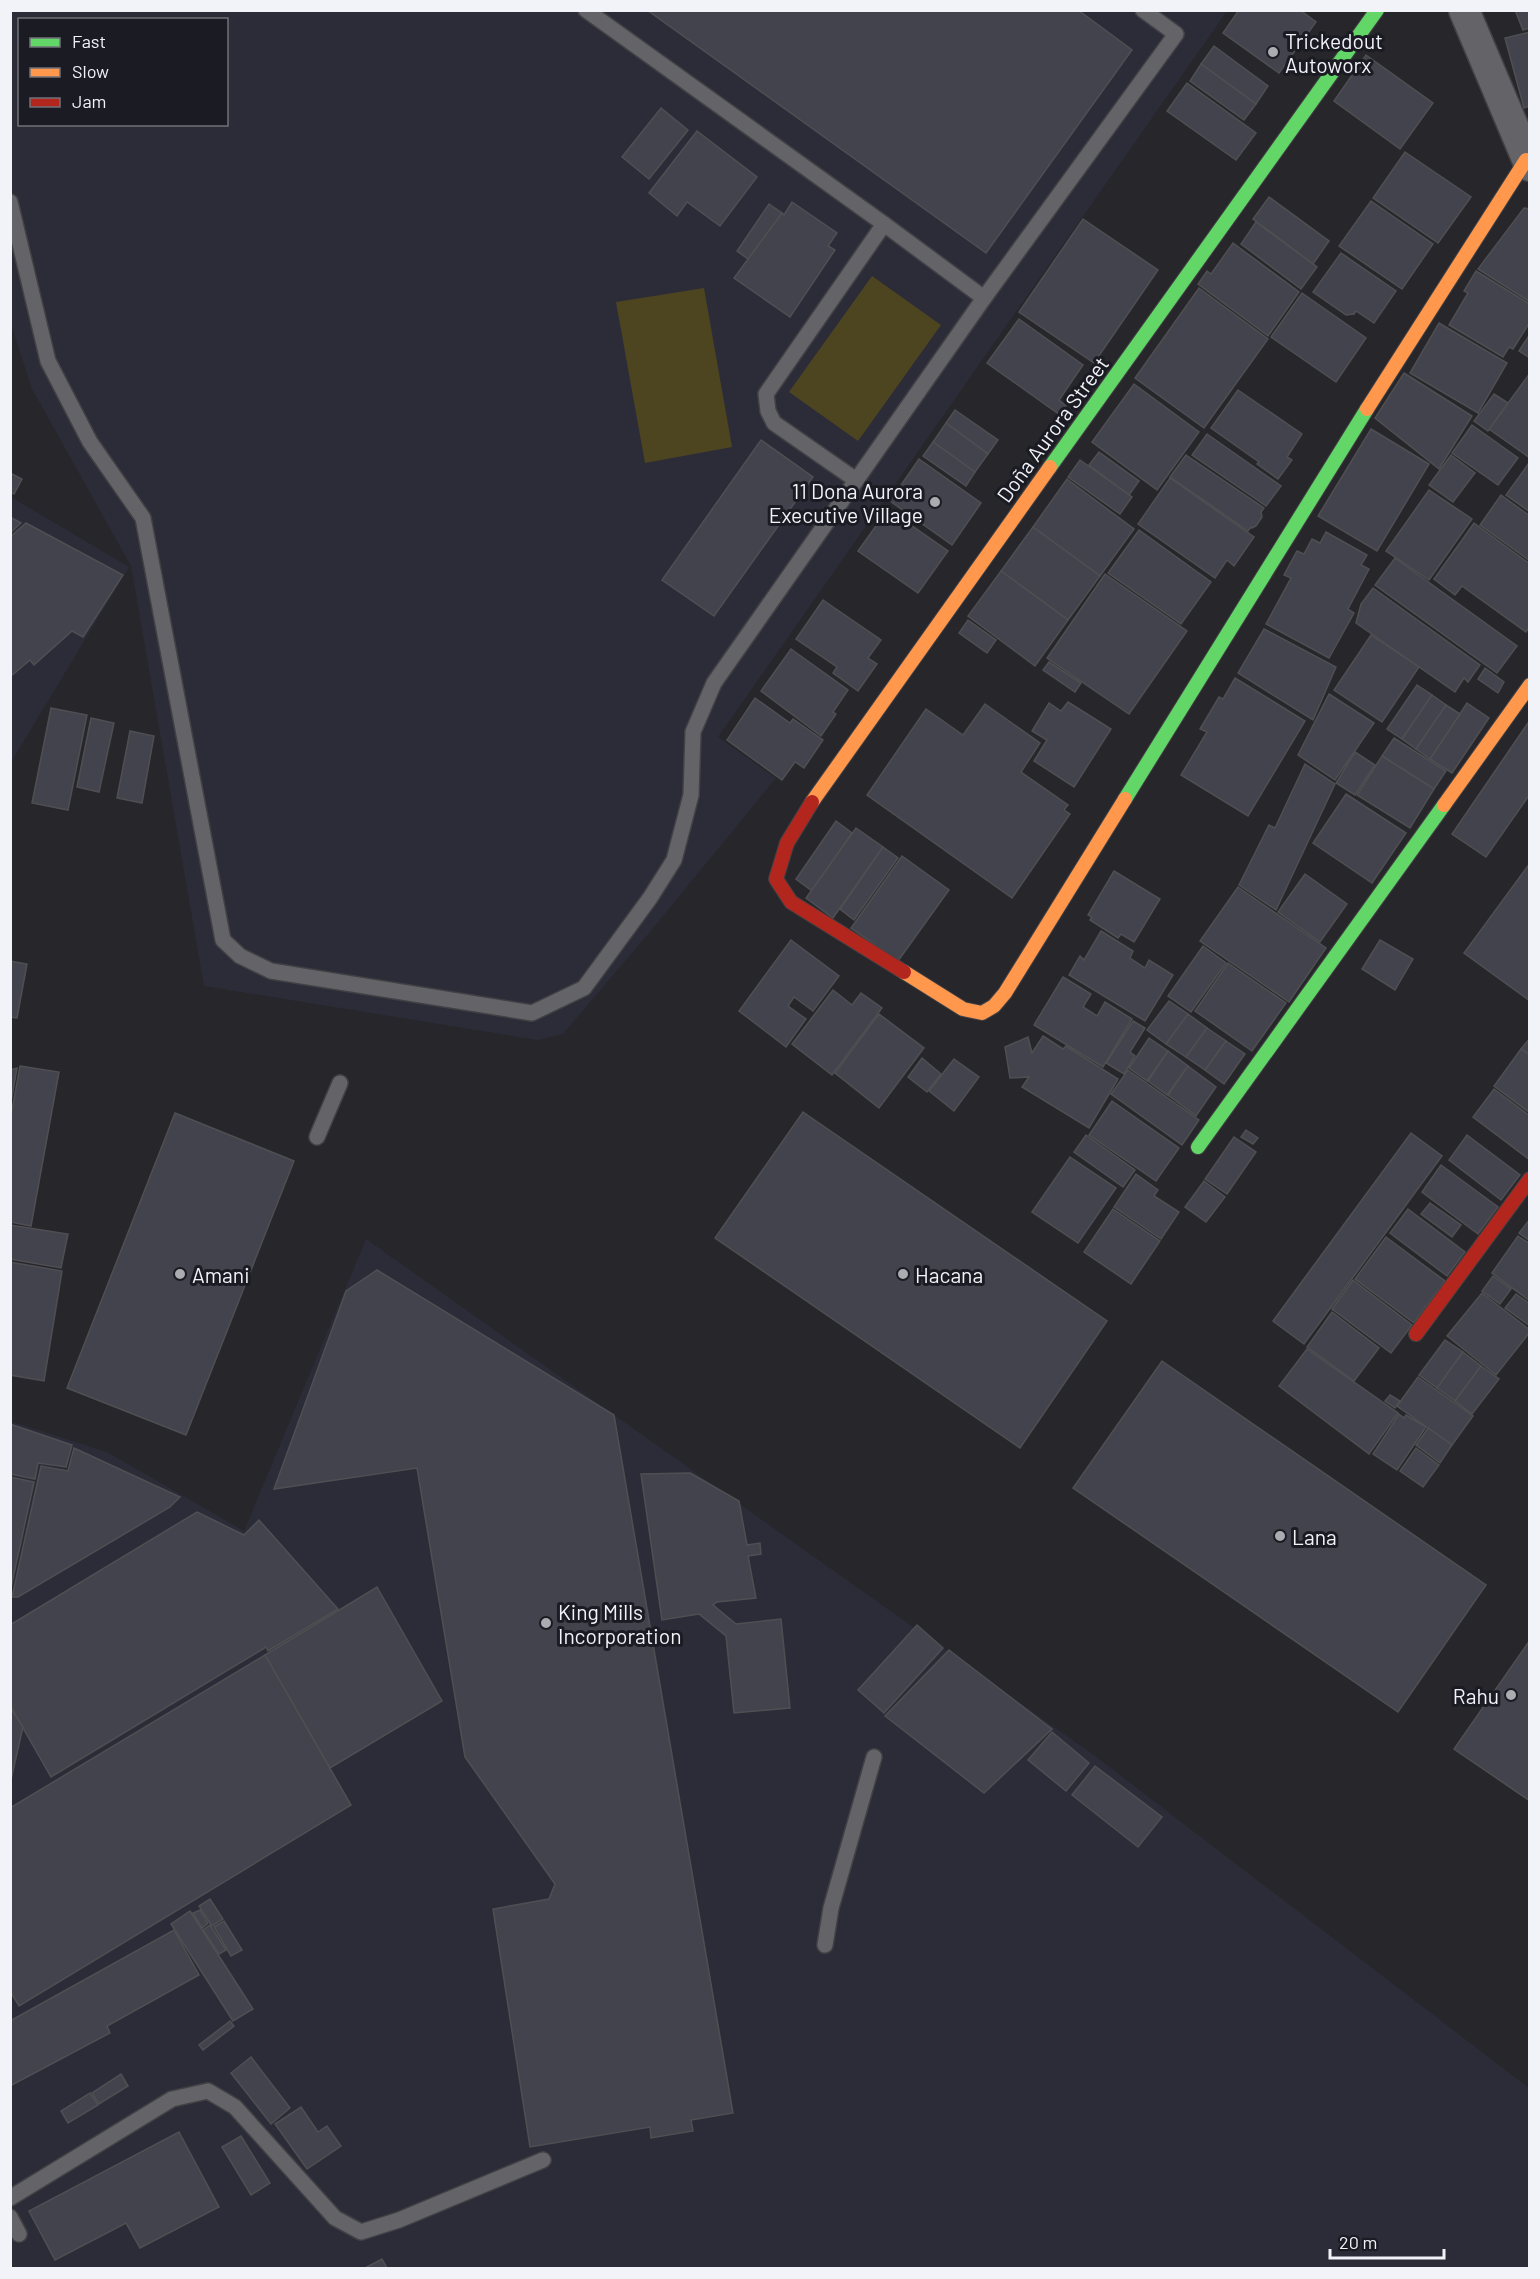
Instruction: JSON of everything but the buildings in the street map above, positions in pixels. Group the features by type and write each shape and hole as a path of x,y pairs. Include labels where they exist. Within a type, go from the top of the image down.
{"street":[{"name":"Doña Aurora Street","path":"1377,10 816,795 786,843 776,879 791,902 963,1009 982,1013 994,1006 1005,993 1424,317 1528,163"},
{"path":"1464,10 1528,163"},
{"path":"1198,1147 1530,685"},
{"path":"1416,1334 1530,1179"}],"lane":[{"path":"586,10 984,298"},
{"path":"10,202 48,361 90,442 143,518 223,940 240,956 271,971 532,1013 584,988 650,898 674,860 691,795 693,732 714,682 984,298 1176,34 1143,10"},
{"path":"856,480 774,423 768,411 766,394 884,224"},
{"path":"317,1137 340,1083"},
{"path":"825,1946 831,1908 874,1757"},
{"path":"10,2198 172,2098 208,2091 235,2107 335,2218 360,2232 399,2220 543,2160"},
{"path":"10,2217 19,2234"}],"shaded area":[{"path":"10,11 1227,11 718,737 776,778 563,1034 538,1040 204,986 131,566 32,389 11,325"},
{"path":"872,276 941,325 858,441 789,392"},
{"path":"704,288 732,447 645,463 616,302"},
{"path":"11,497 129,567 11,762"},
{"path":"366,1239 1095,1756 1529,2088 1529,2268 11,2268 10,1421 107,1452 244,1531"}],"traffic: fast":[{"path":"1050,467 1377,10"},
{"path":"1125,799 1367,409"},
{"path":"1198,1147 1444,805"}],"traffic: slow":[{"path":"1367,409 1526,160"},
{"path":"812,802 1050,467"},
{"path":"1444,805 1530,685"},
{"path":"904,972 963,1009 982,1013 994,1006 1005,993 1125,799"}],"traffic: jam":[{"path":"812,802 787,843 776,879 791,902 904,972"},
{"path":"1416,1334 1530,1179"}],"place":[{"name":"Trickedout Autoworx","path":"1273,52"},
{"name":"11 Dona Aurora Executive Village","path":"935,502"},
{"name":"Amani","path":"180,1274"},
{"name":"Hacana","path":"903,1274"},
{"name":"Lana","path":"1280,1536"},
{"name":"King Mills Incorporation","path":"546,1623"},
{"name":"Rahu","path":"1511,1695"}]}
